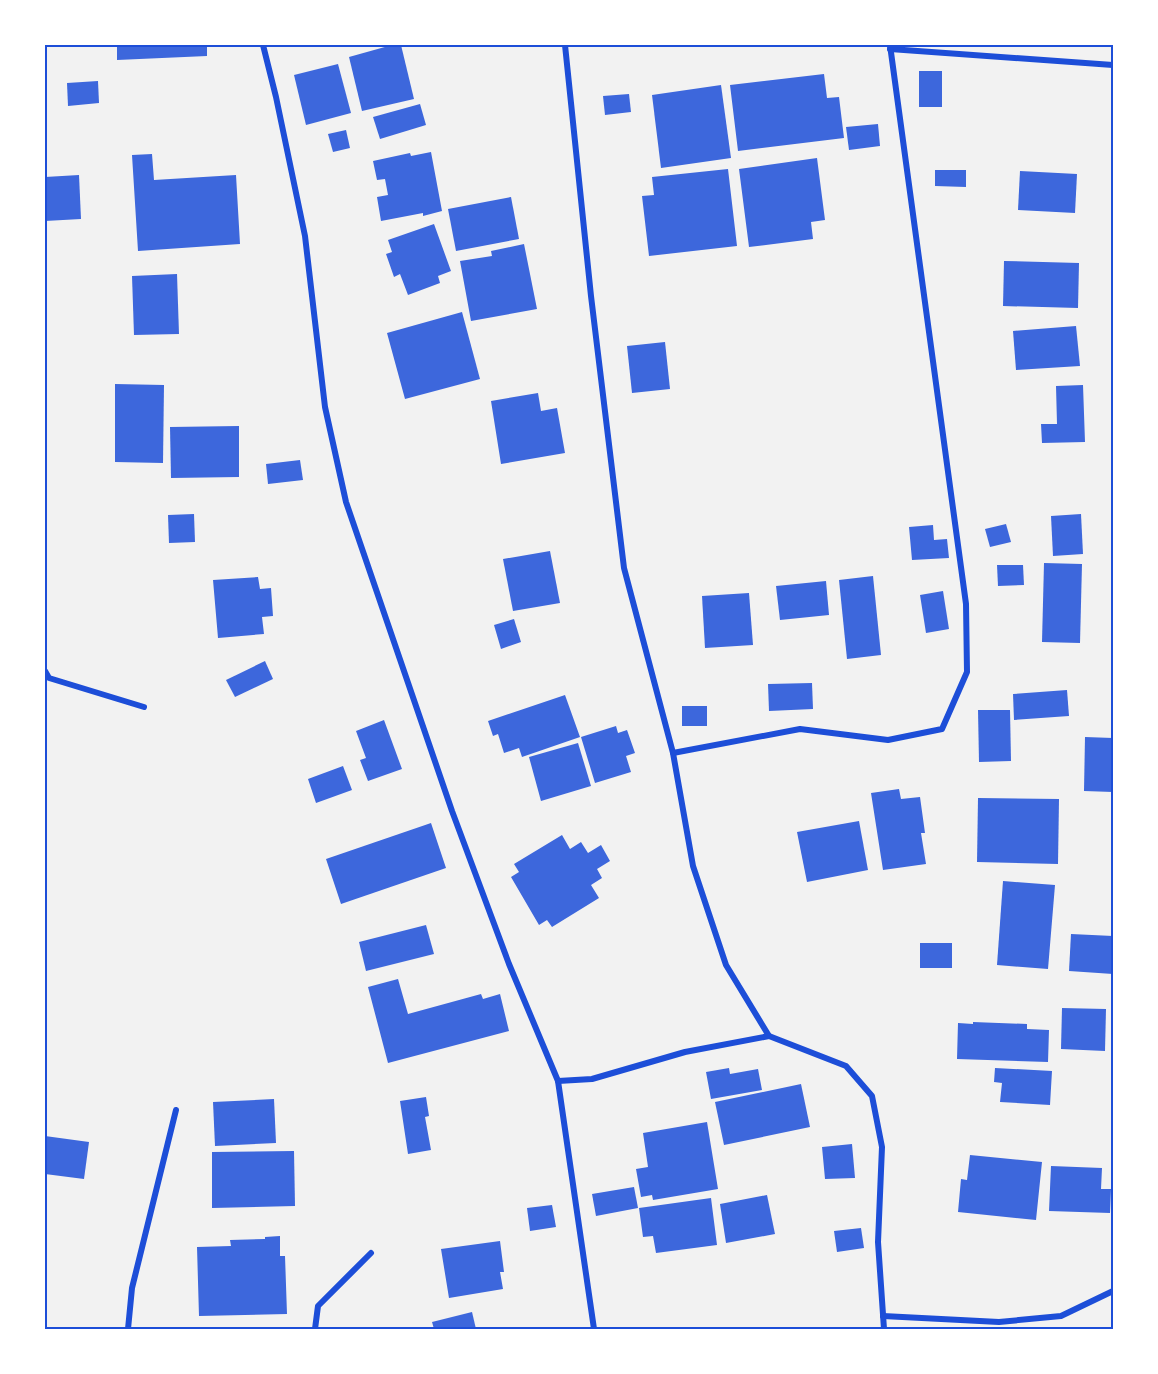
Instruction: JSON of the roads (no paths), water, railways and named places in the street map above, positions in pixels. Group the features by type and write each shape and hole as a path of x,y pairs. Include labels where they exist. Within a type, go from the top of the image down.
{"street":[{"path":"263,45 305,236 325,407 346,502 452,811 509,964 558,1081 594,1329"},
{"path":"565,45 591,296 624,568 673,753 693,866 726,965 769,1036"},
{"path":"673,753 800,729 888,740 942,729 967,672 966,604 890,47 1113,65"},
{"path":"45,671 49,678 144,706"},
{"path":"558,1081 592,1078 685,1053 769,1036 846,1066 873,1096 882,1147 878,1242 884,1329"},
{"path":"128,1329 132,1288 176,1110"},
{"path":"315,1329 318,1306 371,1253"},
{"path":"883,1316 999,1322 1061,1316 1113,1292"}]}
